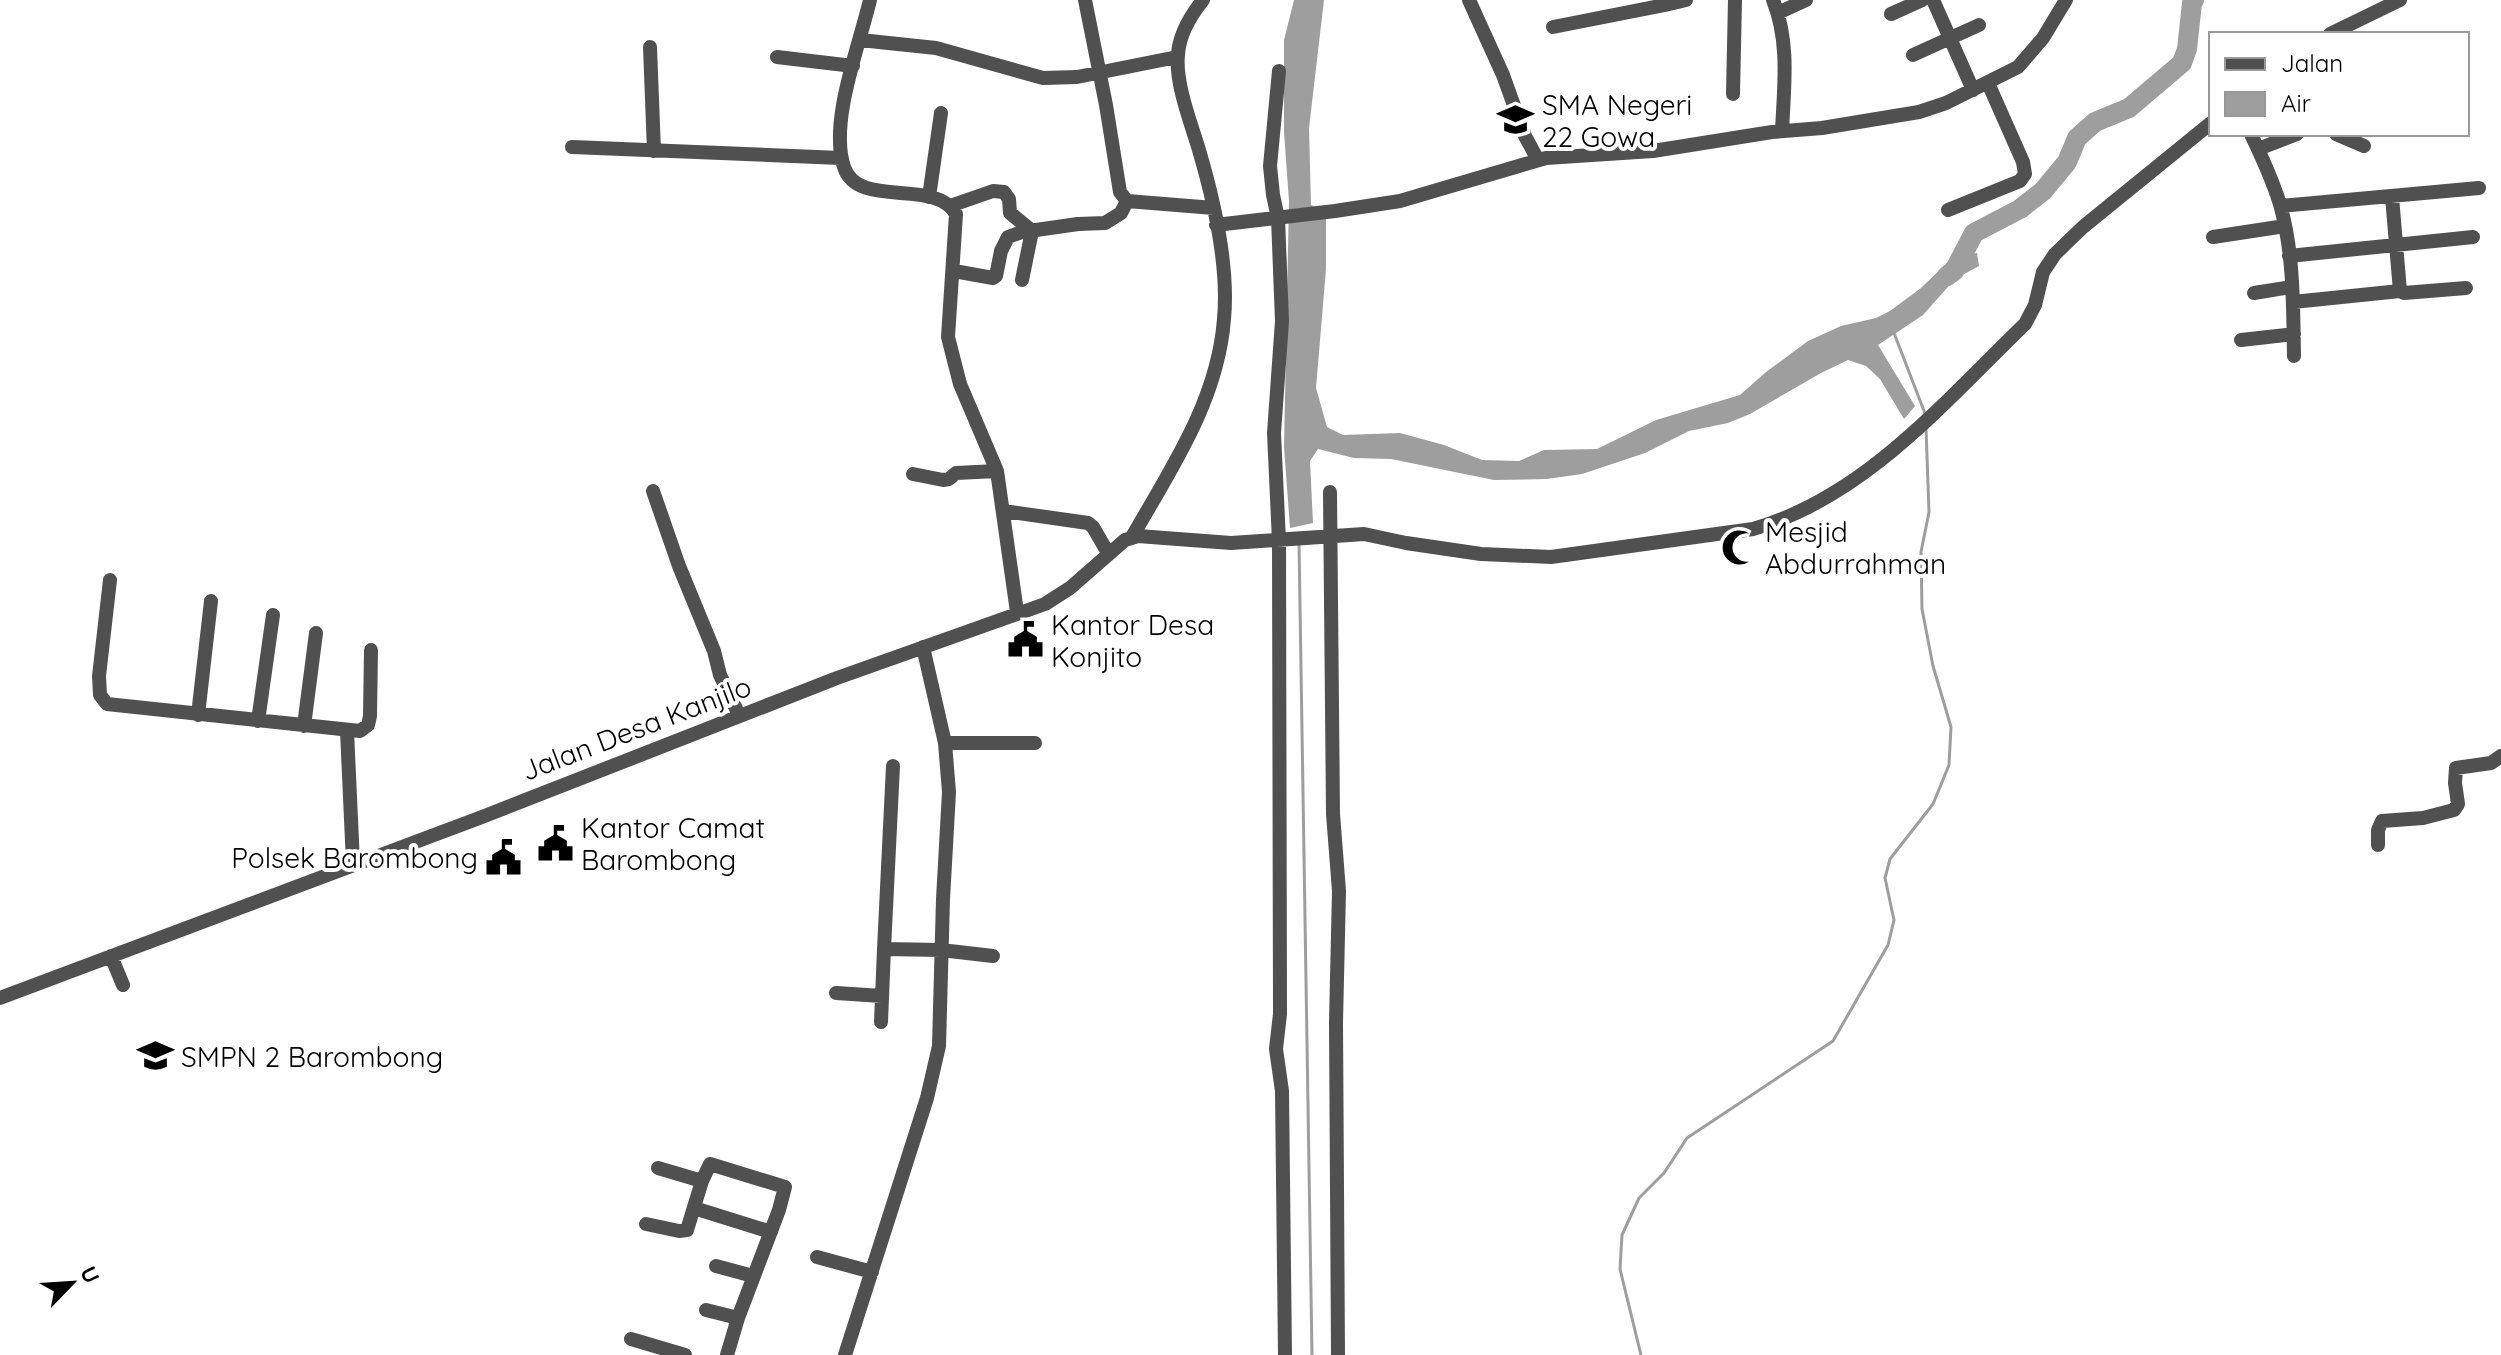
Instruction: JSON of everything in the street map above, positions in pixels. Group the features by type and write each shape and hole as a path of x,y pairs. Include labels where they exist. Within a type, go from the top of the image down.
{"street":[{"path":"870,0 840,117 841,158 847,176 857,185 929,197 950,206 956,214 950,350 960,384 997,471 1017,612"},
{"path":"1085,0 1120,192 1127,201 1214,208"},
{"path":"1203,0 1192,14 1177,57 1183,94 1214,208 1225,315 1219,360 1194,425 1132,537 1231,543 1364,534 1481,554 1551,557 1753,529 1789,516 1872,468 1933,413 2025,324 2035,305 2043,272 2055,254 2083,227 2209,125"},
{"path":"1469,0 1503,75 1525,136 1538,160"},
{"path":"1553,27 1686,0"},
{"path":"1733,94 1735,0"},
{"path":"1782,131 1786,53 1775,6 1806,0"},
{"path":"1891,14 1922,0"},
{"path":"1933,0 1973,90"},
{"path":"1216,225 1400,201 1555,157 1653,151 1919,112 2018,67 2033,51 2066,0"},
{"path":"2334,32 2400,0"},
{"path":"1913,55 1979,25"},
{"path":"860,40 936,48 1043,78 1077,77 1177,57"},
{"path":"650,47 654,151"},
{"path":"777,57 853,66"},
{"path":"1279,71 1270,166 1273,195 1282,218 1282,332 1274,433 1282,540 1280,1014 1276,1049 1282,1091 1285,1355"},
{"path":"1948,210 2020,181 2025,174 2023,162 1988,83"},
{"path":"929,197 941,113"},
{"path":"2252,136 2281,206 2285,226 2294,356"},
{"path":"2258,149 2292,136"},
{"path":"2341,136 2364,146"},
{"path":"572,147 841,158"},
{"path":"2281,206 2479,188"},
{"path":"950,206 993,191 1004,192 1009,199 1010,213 1032,231"},
{"path":"2392,197 2400,291"},
{"path":"954,271 993,278 1008,237 1078,224 1105,223 1121,213 1127,201"},
{"path":"2213,237 2285,226"},
{"path":"1022,280 1032,231"},
{"path":"2289,256 2473,237"},
{"path":"2254,293 2404,293 2466,288"},
{"path":"2241,340 2294,334"},
{"path":"913,474 943,480 956,473 997,471"},
{"path":"653,491 679,566 714,651 720,675 739,715"},
{"path":"1330,492 1327,535 1333,814 1339,891 1336,1022 1338,1355"},
{"path":"1004,511 1088,523 1108,553"},
{"name":"Jalan Desa Kanjilo","path":"0,998 482,817 739,715 1045,604 1132,537"},
{"path":"110,580 99,676 100,695 107,704 360,731 368,725 371,650"},
{"path":"198,715 211,601"},
{"path":"258,721 273,615"},
{"path":"304,726 316,633"},
{"path":"845,1355 935,1070 940,1029 949,792 945,743 923,647"},
{"path":"347,731 353,863"},
{"path":"945,743 1035,743"},
{"path":"2378,845 2378,830 2382,821 2423,818 2454,810 2458,804 2456,768 2491,763 2501,756"},
{"path":"881,1022 893,766"},
{"path":"884,949 941,950 993,956"},
{"path":"111,956 123,985"},
{"path":"836,993 882,996"},
{"path":"646,1224 686,1231 707,1167 712,1164 783,1185 785,1190 727,1355"},
{"path":"658,1168 702,1181"},
{"path":"694,1208 771,1232"},
{"path":"817,1257 872,1272"},
{"path":"716,1266 753,1276"},
{"path":"706,1310 738,1318"},
{"path":"631,1339 668,1353 685,1355"}],"water":[{"path":"1294,0 1324,0 1309,128 1311,205 1326,211 1326,269 1316,388 1327,427 1343,435 1400,433 1482,460 1519,461 1544,450 1597,449 1656,420 1740,395 1808,341 1841,326 1876,318 1890,311 1921,288 1954,256 1977,253 1979,266 1955,279 1923,315 1878,345 1915,406 1904,419 1880,379 1866,366 1848,360 1750,414 1728,423 1689,431 1645,453 1582,474 1547,479 1494,480 1391,459 1354,458 1318,449 1310,461 1313,523 1290,528 1284,447 1289,201 1284,132 1284,40"}],"waterway":[{"path":"1947,276 1954,271 1974,233 2020,209 2043,191 2067,162 2077,138 2095,122 2129,108 2182,63 2194,0"},
{"path":"1894,333 1926,416"},
{"path":"1641,1355 1620,1269 1622,1235 1639,1198 1664,1173 1687,1138 1833,1041 1888,945 1894,920 1885,878 1890,859 1933,804 1949,765 1951,727 1933,666 1922,609 1921,552 1929,512 1926,428"},
{"path":"1299,543 1312,1355"}],"place":[{"name":"SMA Negeri 22 Gowa","path":"1516,120"},
{"name":"Mesjid Abdurrahman","path":"1739,547"},
{"name":"Kantor Desa Konjito","path":"1025,640"},
{"name":"Kantor Camat Barombong","path":"555,843"},
{"name":"Polsek Barombong","path":"504,857"},
{"name":"SMPN 2 Barombong","path":"155,1056"}]}
